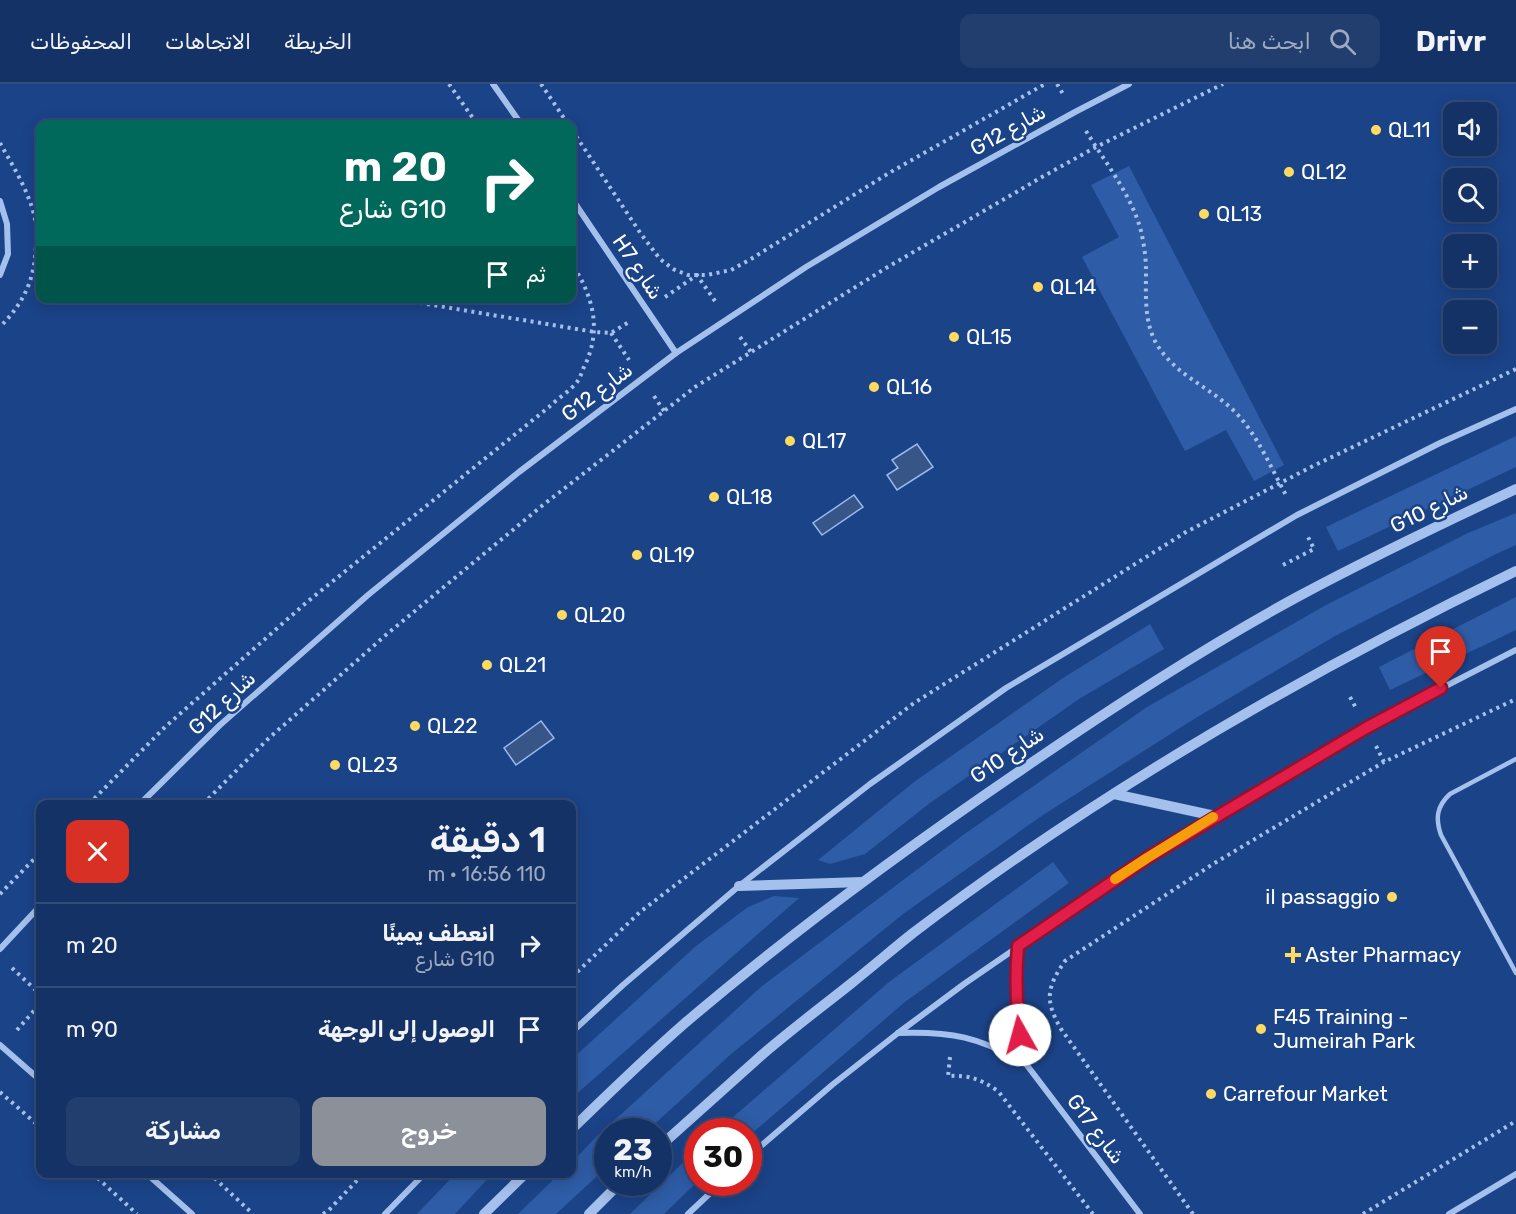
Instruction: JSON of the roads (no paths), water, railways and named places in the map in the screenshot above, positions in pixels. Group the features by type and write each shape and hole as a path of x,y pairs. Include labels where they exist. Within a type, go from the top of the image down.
{"street":[{"path":"493,84 518,120"},
{"name":"G12 شارع","path":"144,800 220,725 368,595 519,471 676,353 806,267 939,187 1129,84"},
{"path":"0,201 7,224 8,254 0,274"},
{"name":"H7 شارع","path":"576,205 676,353"},
{"path":"576,1028 739,886 870,784 1006,687 1297,515 1440,443 1516,409"},
{"name":"G10 شارع","path":"576,1125 684,1024 772,951 947,820 1088,724 1193,657 1299,596 1419,534 1516,489"},
{"path":"672,1136 764,1054 913,933 1012,861 1220,728 1345,658 1516,571"},
{"path":"762,1145 832,1085 898,1033 1018,946 1147,858 1366,728 1516,650"},
{"path":"1114,794 1215,816"},
{"path":"739,886 862,882"},
{"path":"0,949 36,910"},
{"name":"G17 شارع","path":"1018,946 1016,1005 1026,1065"},
{"name":"G17 شارع","path":"898,1033 952,1034 1003,1051 1026,1065 1140,1214"},
{"path":"1,1045 36,1076"},
{"path":"1449,1214 1516,1174"},
{"path":"152,1178 192,1214"},
{"path":"385,1214 420,1178"},
{"path":"484,1214 521,1178"},
{"path":"589,1214 607,1196"},
{"path":"688,1214 707,1196"}],"lane":[{"path":"1516,759 1450,794 1439,807 1437,816 1441,835 1516,973"}],"place":[{"name":"QL11","path":"1376,130"},
{"name":"QL12","path":"1289,172"},
{"name":"QL13","path":"1204,214"},
{"name":"QL14","path":"1038,287"},
{"name":"QL15","path":"954,337"},
{"name":"QL16","path":"874,387"},
{"name":"QL17","path":"790,441"},
{"name":"QL18","path":"714,497"},
{"name":"QL19","path":"637,555"},
{"name":"QL20","path":"562,615"},
{"name":"QL21","path":"487,665"},
{"name":"QL22","path":"415,726"},
{"name":"QL23","path":"335,765"},
{"name":"il passaggio","path":"1392,897"},
{"name":"Aster Pharmacy","path":"1293,955"},
{"name":"F45 Training - Jumeirah Park","path":"1261,1029"},
{"name":"Carrefour Market","path":"1211,1094"}]}
